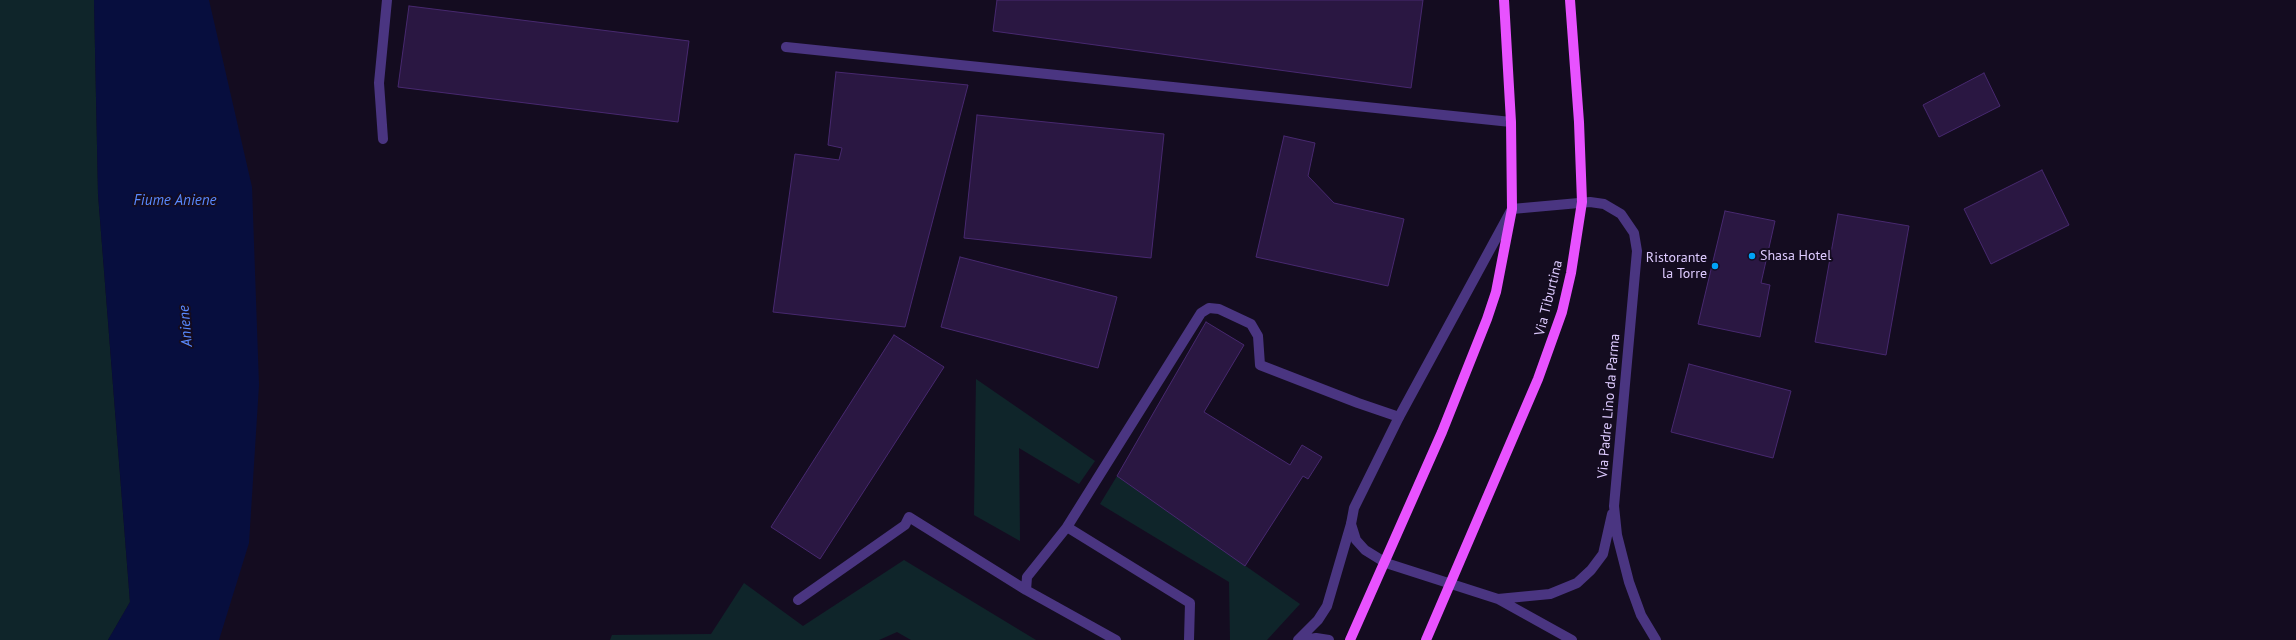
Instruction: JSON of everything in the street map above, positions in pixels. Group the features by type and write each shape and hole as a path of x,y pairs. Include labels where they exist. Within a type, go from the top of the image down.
{"main road":[{"path":"1350,640 1386,563 1442,432 1487,319 1501,268 1512,209 1511,122 1504,0"},
{"name":"Via Tiburtina","path":"1426,640 1452,583 1551,345 1571,273 1582,202 1579,122 1570,0"}],"street":[{"path":"383,139 379,83 387,0"},
{"path":"786,47 1511,122"},
{"name":"Via Padre Lino da Parma","path":"1512,209 1582,202 1604,204 1621,214 1634,233 1638,252 1614,506 1617,535 1629,582 1641,615 1656,640"},
{"path":"1298,640 1318,620 1327,606 1351,524 1354,508 1399,417 1460,301 1512,209"},
{"path":"1026,590 1027,577 1067,527 1201,313 1209,308 1219,309 1251,324 1258,336 1260,365 1358,403 1399,417"},
{"path":"1498,599 1550,594 1577,583 1591,570 1603,554 1614,506"},
{"path":"798,600 905,525 909,517 1026,590 1116,640"},
{"path":"1351,524 1356,540 1365,550 1386,563 1498,599 1572,640"},
{"path":"1067,527 1190,603 1189,640"},
{"path":"1304,640 1316,638 1329,640"}],"green space":[{"path":"0,0 94,0 98,194 130,602 108,640 0,640"},
{"path":"976,379 1095,461 1079,484 1019,448 1020,541 974,515"},
{"path":"1117,476 1300,604 1267,640 1230,640 1229,582 1100,504"},
{"path":"904,560 1036,640 911,640 897,632 879,640 610,640 612,635 711,634 744,583 803,626"}],"water":[{"name":"Fiume Aniene","path":"94,0 209,0 252,187 259,385 249,543 219,640 108,640 130,602 98,194"}],"building":[{"path":"997,0 1423,0 1411,88 993,31"},
{"path":"409,6 689,41 678,122 398,87"},
{"path":"836,72 968,85 905,327 773,312 795,154 839,160 842,148 828,145"},
{"path":"1984,73 2000,106 1939,137 1923,105"},
{"path":"977,115 1164,134 1151,258 964,238"},
{"path":"1284,136 1315,143 1308,176 1334,203 1404,219 1388,286 1256,257"},
{"path":"2042,170 2069,225 1991,264 1964,209"},
{"path":"1725,211 1775,221 1761,283 1770,285 1760,337 1698,324"},
{"path":"1838,214 1909,226 1886,355 1815,342"},
{"path":"960,257 1117,297 1098,368 941,327"},
{"path":"1206,322 1244,345 1204,412 1290,465 1302,445 1322,457 1308,479 1303,476 1245,566 1117,476"},
{"path":"894,335 944,367 820,559 771,527"},
{"path":"1689,364 1791,391 1773,458 1671,432"}],"place":[{"name":"Shasa Hotel","path":"1752,256"},
{"name":"Ristorante la Torre","path":"1715,266"}],"water label":[{"name":"Aniene","path":"186,326"}]}
